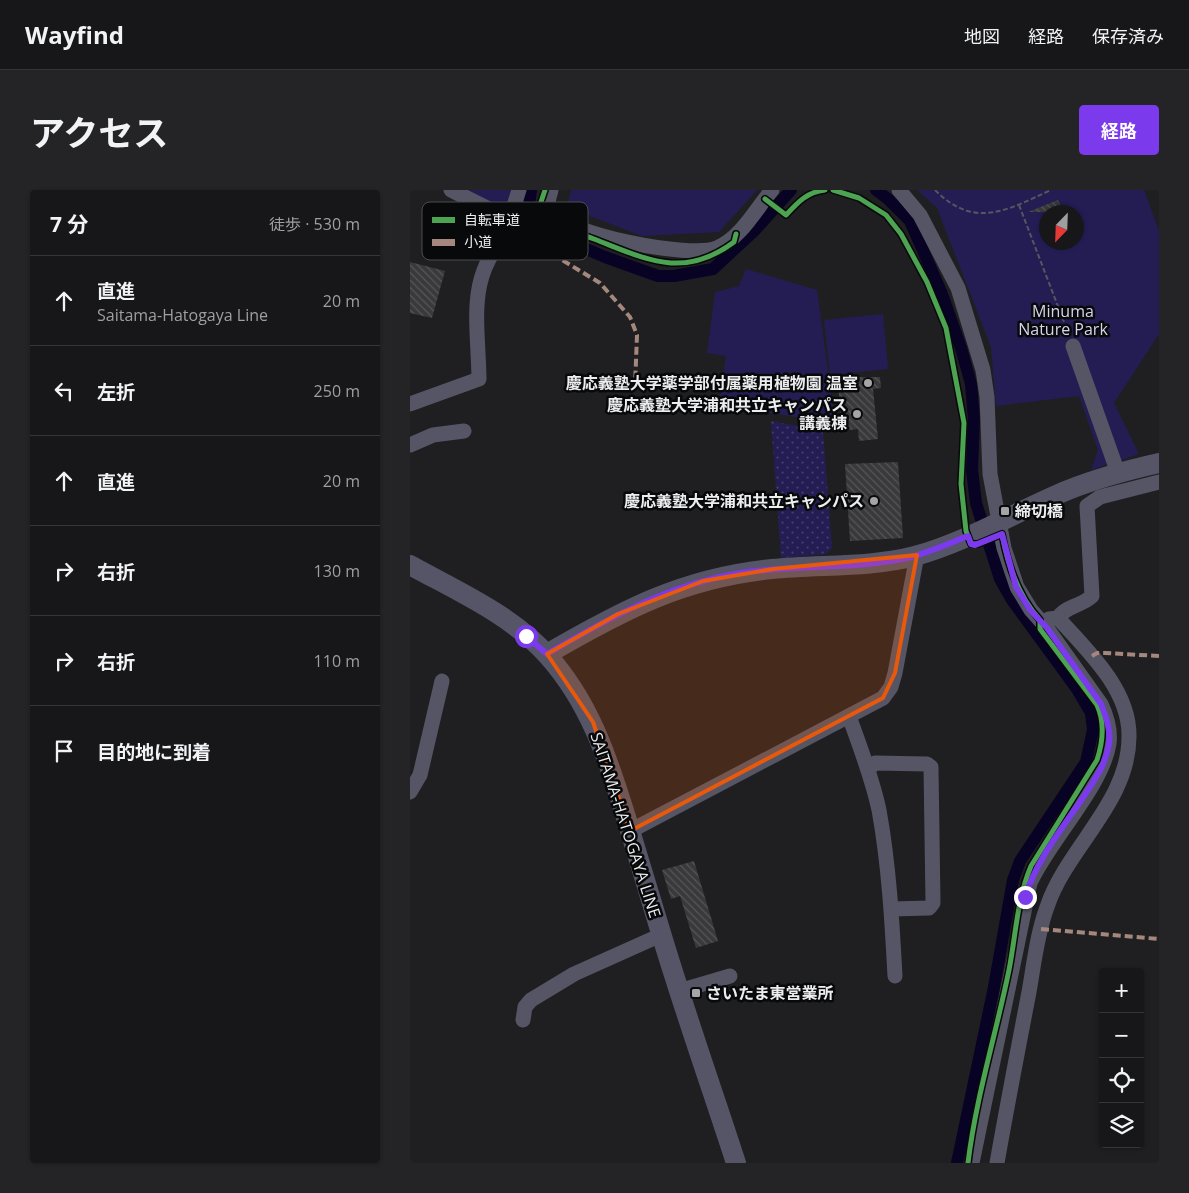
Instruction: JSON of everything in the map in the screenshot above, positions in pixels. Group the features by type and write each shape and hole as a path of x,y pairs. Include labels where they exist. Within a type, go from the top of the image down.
{"main road":[{"path":"547,654 644,602 703,581 773,569 873,563 917,555 972,534 1068,490 1118,473 1159,463"},
{"name":"SAITAMA-HATOGAYA LINE","path":"410,565 503,618 547,654 580,698 593,722 608,761 661,935 736,1163"}],"street":[{"path":"451,190 474,202"},
{"path":"515,202 519,190"},
{"path":"588,231 604,238 643,245 701,251 718,247 728,241 772,190"},
{"path":"899,190 920,215 958,288 977,352 987,397 990,474 997,523 1016,587 1030,610 1040,620 1101,704 1106,716 1109,744 1096,778 1037,866 1030,883 972,1163"},
{"path":"410,404 479,379 477,293 487,260"},
{"path":"1073,346 1118,473"},
{"path":"410,445 433,435 464,431"},
{"path":"1058,618 1062,611 1086,602 1092,596 1086,506 1100,497 1159,482"},
{"path":"630,831 883,698 891,687 917,555"},
{"path":"1040,620 1058,618"},
{"path":"996,1163 1046,907 1065,868 1113,796 1128,754 1130,735 1126,714 1116,689 1092,656 1058,618"},
{"path":"410,792 420,775 442,681"},
{"path":"849,716 868,769 879,810 892,909 895,976"},
{"path":"868,769 875,763 927,764 931,767 933,903 929,908 892,909"},
{"path":"523,1020 524,1007 531,1000 574,974 661,935"},
{"path":"679,991 730,976"}],"path":[{"path":"935,190 948,203 970,214 994,212 1019,205 1051,190"},
{"path":"1019,205 1073,346"}],"highlighted area":[{"path":"917,555 895,673 883,698 630,831 593,722 547,654 618,614 703,581 773,569"}],"green space":[{"path":"464,190 511,190 507,202 486,202"},
{"path":"571,190 757,190 719,232 642,236 588,215 588,202 568,202"},
{"name":"Minuma Nature Park","path":"917,190 1144,190 1159,231 1159,334 1114,403 1139,454 1091,470 1098,450 1079,396 996,406 991,347 937,208"},
{"path":"746,269 817,290 835,423 719,405 726,356 707,353 715,292 739,286"},
{"path":"883,314 888,369 830,375 824,320"},
{"path":"771,421 823,431 832,548 826,554 781,558"}],"building":[{"path":"1058,200 1060,205 1046,205"},
{"path":"1039,208 1039,212 1028,212"},
{"path":"410,262 445,271 432,318 410,313"},
{"name":"慶応義塾大学浦和共立キャンパス 講義棟","path":"880,377 881,388 873,389 878,439 859,441 858,429 841,431 838,378"},
{"name":"慶応義塾大学浦和共立キャンパス","path":"898,462 903,538 850,541 845,464"},
{"path":"694,861 718,941 696,948 680,896 671,899 662,870"}],"waterway":[{"path":"529,202 531,190"},
{"path":"588,250 658,276 674,276 713,269 755,230 791,190"},
{"path":"876,190 910,221 942,294 961,348 971,384 974,419 972,470 976,503 1000,579 1012,600 1077,689 1091,713 1093,730 1086,762 1020,861 1013,880 994,987 957,1163"}],"marked path":[{"path":"562,260 600,283 630,317 637,335 635,387"},
{"path":"1092,656 1097,653 1159,656"},
{"path":"1041,929 1159,939"}],"cycle path":[{"path":"541,202 545,190"},
{"path":"765,199 786,215 808,195 825,190"},
{"path":"833,190 859,198 886,215 901,234 927,282 946,328 964,423 961,484 966,531 971,544 978,544 1002,534 1007,558 1020,591 1040,620 1040,629 1097,705 1102,726 1101,746 1097,760 1031,866 1026,878 1004,994 976,1114 968,1163"},
{"path":"588,237 648,259 681,263 715,254 734,242 736,234"}],"place":[{"name":"慶応義塾大学薬学部付属薬用植物園 温室","path":"868,383"},
{"name":"慶応義塾大学浦和共立キャンパス 講義棟","path":"857,414"},
{"name":"慶応義塾大学浦和共立キャンパス","path":"874,501"},
{"name":"締切橋","path":"1005,511"},
{"name":"さいたま東営業所","path":"696,993"}],"route":[{"path":"526,636 547,654 618,614 670,591 703,581 740,573 773,569 873,563 906,558 968,536 971,544 975,545 1002,534 1004,548 1016,587 1030,610 1047,628 1101,704 1106,716 1109,732 1109,744 1096,778 1037,866 1025,897"}]}
